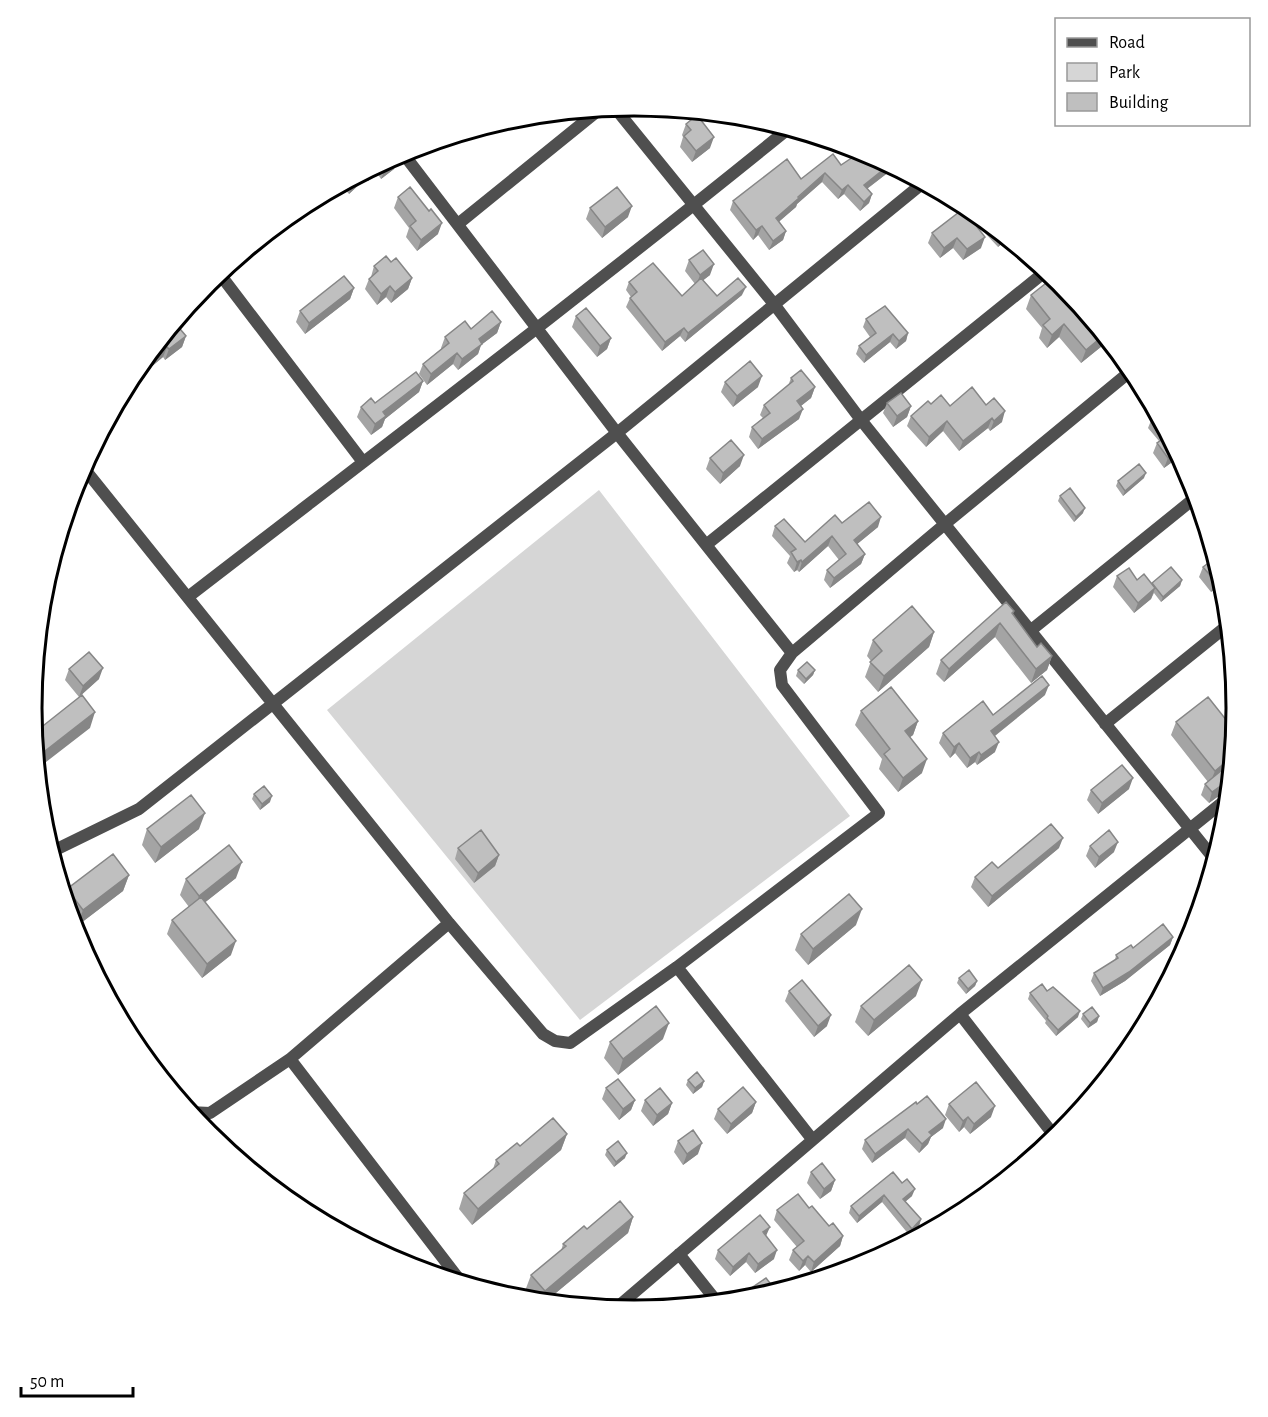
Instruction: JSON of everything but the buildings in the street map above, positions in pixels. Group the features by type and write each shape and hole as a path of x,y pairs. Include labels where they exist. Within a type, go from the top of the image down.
{"street":[{"path":"622,117 695,204 861,420 1208,852"},
{"path":"459,224 588,119"},
{"path":"188,597 537,328 780,135"},
{"path":"409,161 617,433 792,653"},
{"path":"59,848 139,809 617,433 915,188"},
{"path":"706,545 1039,277"},
{"path":"225,281 363,462"},
{"path":"90,475 448,923 543,1034 555,1041 570,1043 677,967 879,813 782,685 780,670 792,653 1124,377"},
{"path":"1030,631 1189,503"},
{"path":"1105,724 1221,631"},
{"path":"626,1300 960,1014 1218,806"},
{"path":"202,1113 210,1113 290,1059 448,923"},
{"path":"677,967 812,1139"},
{"path":"960,1014 1050,1130"},
{"path":"290,1059 453,1272"},
{"path":"679,1254 712,1295"}],"green space":[{"path":"599,490 850,816 580,1020 327,710"}]}
